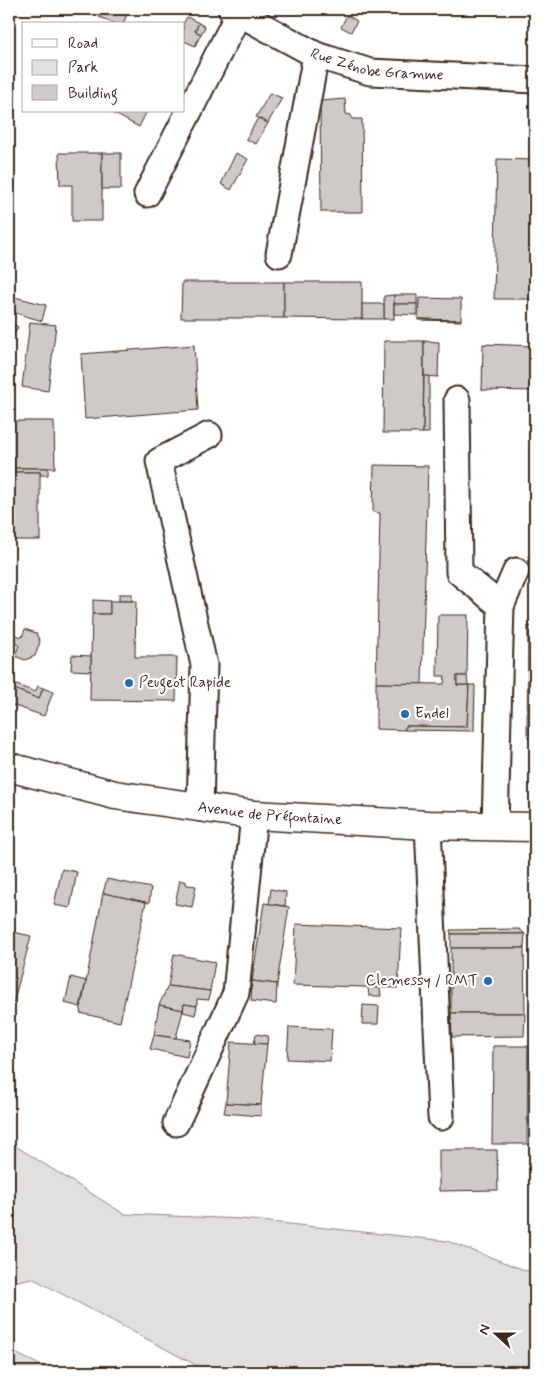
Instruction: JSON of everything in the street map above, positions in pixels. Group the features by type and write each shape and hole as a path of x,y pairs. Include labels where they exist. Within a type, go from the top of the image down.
{"main road":[{"name":"Avenue de Préfontaine","path":"9,767 115,795 254,815 428,825 535,827"}],"street":[{"name":"Rue Zénobe Gramme","path":"235,11 316,55 370,72 535,80"},
{"path":"147,194 235,11"},
{"path":"279,254 316,55"},
{"path":"457,400 459,572 501,606"},
{"path":"200,808 204,665 159,461 209,435"},
{"path":"496,826 501,606 516,572"},
{"path":"176,1123 236,993 254,815"},
{"path":"428,825 441,1117"}],"green space":[{"path":"9,1142 124,1214 242,1219 447,1241 535,1274 535,1372 209,1372 32,1278 9,1283"},
{"path":"9,1350 54,1372 9,1372"}],"building":[{"path":"103,9 129,9 124,22 111,22 99,17"},
{"path":"347,15 357,21 351,32 341,27"},
{"path":"187,17 199,23 195,31 201,34 195,46 185,41 184,22"},
{"path":"199,23 205,27 201,34 195,31"},
{"path":"270,93 282,98 268,123 256,117"},
{"path":"345,99 346,114 351,115 352,119 362,119 363,212 321,212 320,101"},
{"path":"111,112 146,112 139,127"},
{"path":"258,118 268,123 256,144 246,139"},
{"path":"59,153 102,153 102,221 72,221 72,185 60,185"},
{"path":"102,153 121,153 121,189 102,189"},
{"path":"236,153 248,159 231,190 221,184"},
{"path":"497,159 535,160 535,299 494,299"},
{"path":"182,282 284,282 284,318 181,318"},
{"path":"284,282 362,282 362,319 284,318"},
{"path":"394,295 417,295 417,304 394,304"},
{"path":"394,295 394,319 384,319 384,296"},
{"path":"11,296 46,305 42,321 9,311"},
{"path":"419,298 461,299 461,320 418,319"},
{"path":"362,304 384,304 384,319 362,319"},
{"path":"394,304 417,304 417,315 394,314"},
{"path":"418,320 461,320 461,321"},
{"path":"9,322 18,327 9,343"},
{"path":"30,322 56,325 48,391 22,387"},
{"path":"384,341 424,341 423,433 383,433"},
{"path":"424,341 439,342 438,377 424,376"},
{"path":"483,344 535,346 535,391 482,390"},
{"path":"194,345 198,410 85,419 81,354"},
{"path":"424,376 429,376 429,433 423,433"},
{"path":"9,421 54,421 55,468 9,468"},
{"path":"374,465 428,466 422,684 376,683 380,513 373,512"},
{"path":"12,468 48,468 48,475 40,475 40,472 12,472"},
{"path":"12,472 40,472 40,540 12,540"},
{"path":"119,594 132,594 132,601 119,601"},
{"path":"93,600 110,601 110,614 93,614"},
{"path":"110,601 136,601 135,657 177,657 176,701 90,700 92,614 110,614"},
{"path":"438,615 468,615 467,676 457,676 457,685 469,685 467,727 406,726 404,730 376,729 376,683 444,684 445,676 437,676"},
{"path":"9,618 15,628 13,634 22,637 25,629 36,633 40,642 35,656 25,660 15,656 19,645 9,641"},
{"path":"528,626 535,626 535,734 527,734"},
{"path":"72,655 91,656 91,671 71,670"},
{"path":"457,676 467,676 468,685 457,685"},
{"path":"9,682 35,692 38,686 43,688 39,699 9,687"},
{"path":"469,685 475,685 474,731 404,730 406,726 467,727"},
{"path":"9,687 39,699 43,688 53,692 44,716 9,704"},
{"path":"62,869 77,872 70,908 54,905"},
{"path":"107,879 151,888 149,903 103,893"},
{"path":"180,880 186,882 187,885 196,886 192,907 175,904"},
{"path":"271,889 286,892 285,906 269,904"},
{"path":"103,893 146,902 120,1022 80,1013"},
{"path":"264,903 289,907 277,984 252,981"},
{"path":"296,924 401,928 398,988 293,985"},
{"path":"519,929 525,934 451,934 450,930"},
{"path":"9,931 31,936 9,1019"},
{"path":"451,934 525,934 524,948 451,948"},
{"name":"Clemessy / RMT","path":"451,948 524,948 525,1013 451,1013"},
{"path":"174,954 215,962 210,991 168,986"},
{"path":"71,977 86,981 80,1007 65,1003"},
{"path":"252,981 277,984 276,1004 251,1001"},
{"path":"168,986 210,991 209,1000 197,999 197,1006 184,1004 183,1010 159,1005"},
{"path":"368,987 380,988 381,996 369,996"},
{"path":"184,1004 197,1006 195,1015 183,1012"},
{"path":"159,1005 183,1010 176,1038 154,1035"},
{"path":"363,1005 379,1006 378,1024 362,1024"},
{"path":"451,1013 525,1013 524,1036 452,1037"},
{"path":"289,1027 332,1029 330,1061 287,1059"},
{"path":"256,1034 268,1036 267,1044 254,1044"},
{"path":"154,1035 190,1040 187,1057 150,1049"},
{"path":"231,1042 267,1044 261,1105 226,1103"},
{"path":"493,1046 528,1046 527,1144 492,1144"},
{"path":"226,1103 261,1105 261,1116 224,1113"},
{"path":"439,1150 497,1150 498,1190 439,1191"}],"place":[{"name":"Peugeot Rapide","path":"129,683"},
{"name":"Endel","path":"405,714"},
{"name":"Clemessy / RMT","path":"488,981"}]}
